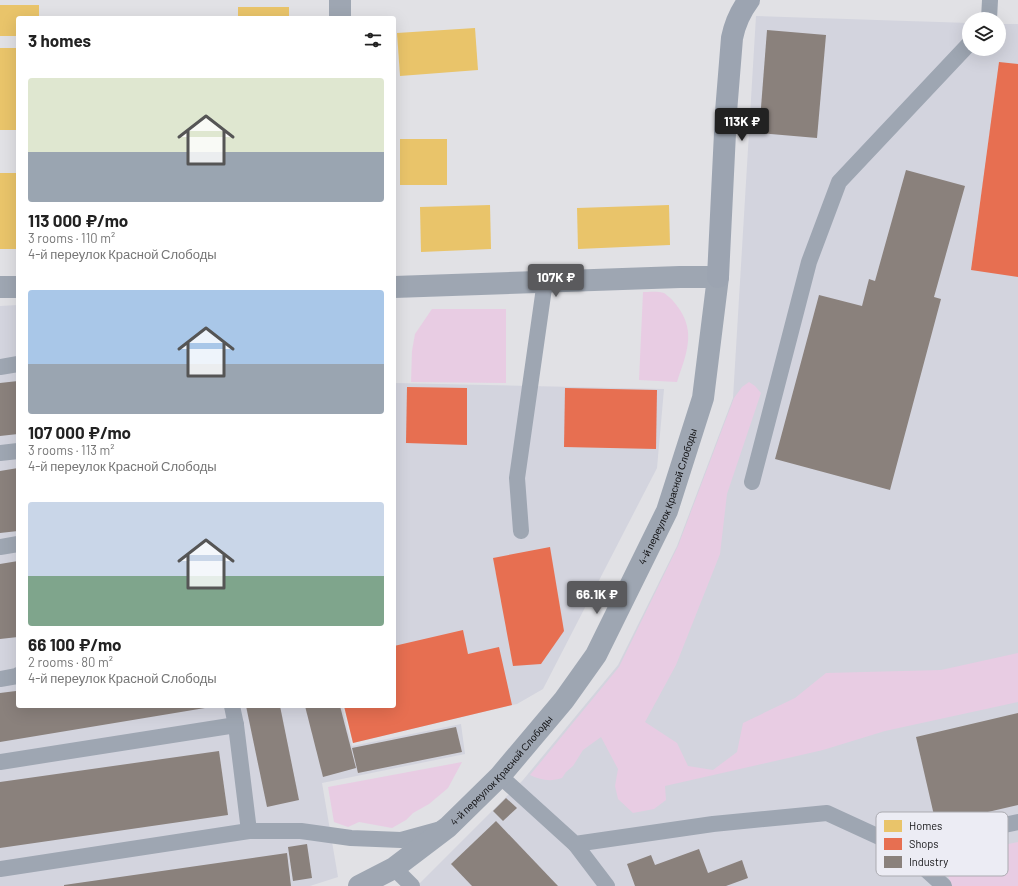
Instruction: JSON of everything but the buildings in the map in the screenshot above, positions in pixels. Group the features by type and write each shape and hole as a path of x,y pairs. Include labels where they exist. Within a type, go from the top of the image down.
{"street":[{"path":"340,0 340,16"},
{"name":"4-й переулок Красной Слободы","path":"359,886 394,868 448,827 500,776 564,700 596,654 667,511 703,398 718,277 726,112 732,38 737,18 742,8 749,0"},
{"path":"396,287 545,281 718,277"},
{"path":"0,287 16,287"}],"lane":[{"path":"989,12 990,0"},
{"path":"752,482 809,262 839,182 962,51"},
{"path":"521,531 517,478 545,281"},
{"path":"0,367 16,364"},
{"path":"0,453 16,451"},
{"path":"0,548 16,544"},
{"path":"0,679 16,676"},
{"path":"232,708 236,725 249,831"},
{"path":"0,762 236,725"},
{"path":"500,776 575,844 607,886"},
{"path":"575,844 713,824 827,814 876,836"},
{"path":"1008,824 1018,822"},
{"path":"0,869 249,831 301,831 351,838 401,840 448,827"},
{"path":"394,868 412,886"},
{"path":"933,876 944,886"}],"shaded area":[{"path":"756,16 962,23 962,56 1006,56 1006,24 1018,24 1018,886 417,886 523,780 618,665 677,546 733,398"},
{"path":"643,292 665,293 681,311 684,317 688,328 687,346 677,382 639,380"},
{"path":"16,305 16,708 342,708 352,746 461,724 465,754 322,783 338,877 310,886 0,886 0,306"},
{"path":"432,309 506,309 506,383 411,382 412,351 415,334"},
{"path":"749,382 761,393 727,494 720,554 676,665 645,722 677,743 688,766 713,770 737,752 743,723 795,698 826,673 941,670 1018,653 1018,702 885,731 823,750 665,786 666,800 654,809 633,813 618,799 615,786 618,769 601,737 583,750 573,766 562,778 546,780 530,775 619,667 678,546 734,398 742,387"},
{"path":"396,383 664,389 657,468 543,689 517,704 353,743 344,708 396,708"},
{"path":"462,762 448,788 429,804 392,828 359,822 348,827 334,822 328,787"},
{"path":"1018,842 1018,886 952,886 948,876 1008,876 1008,844"}]}
